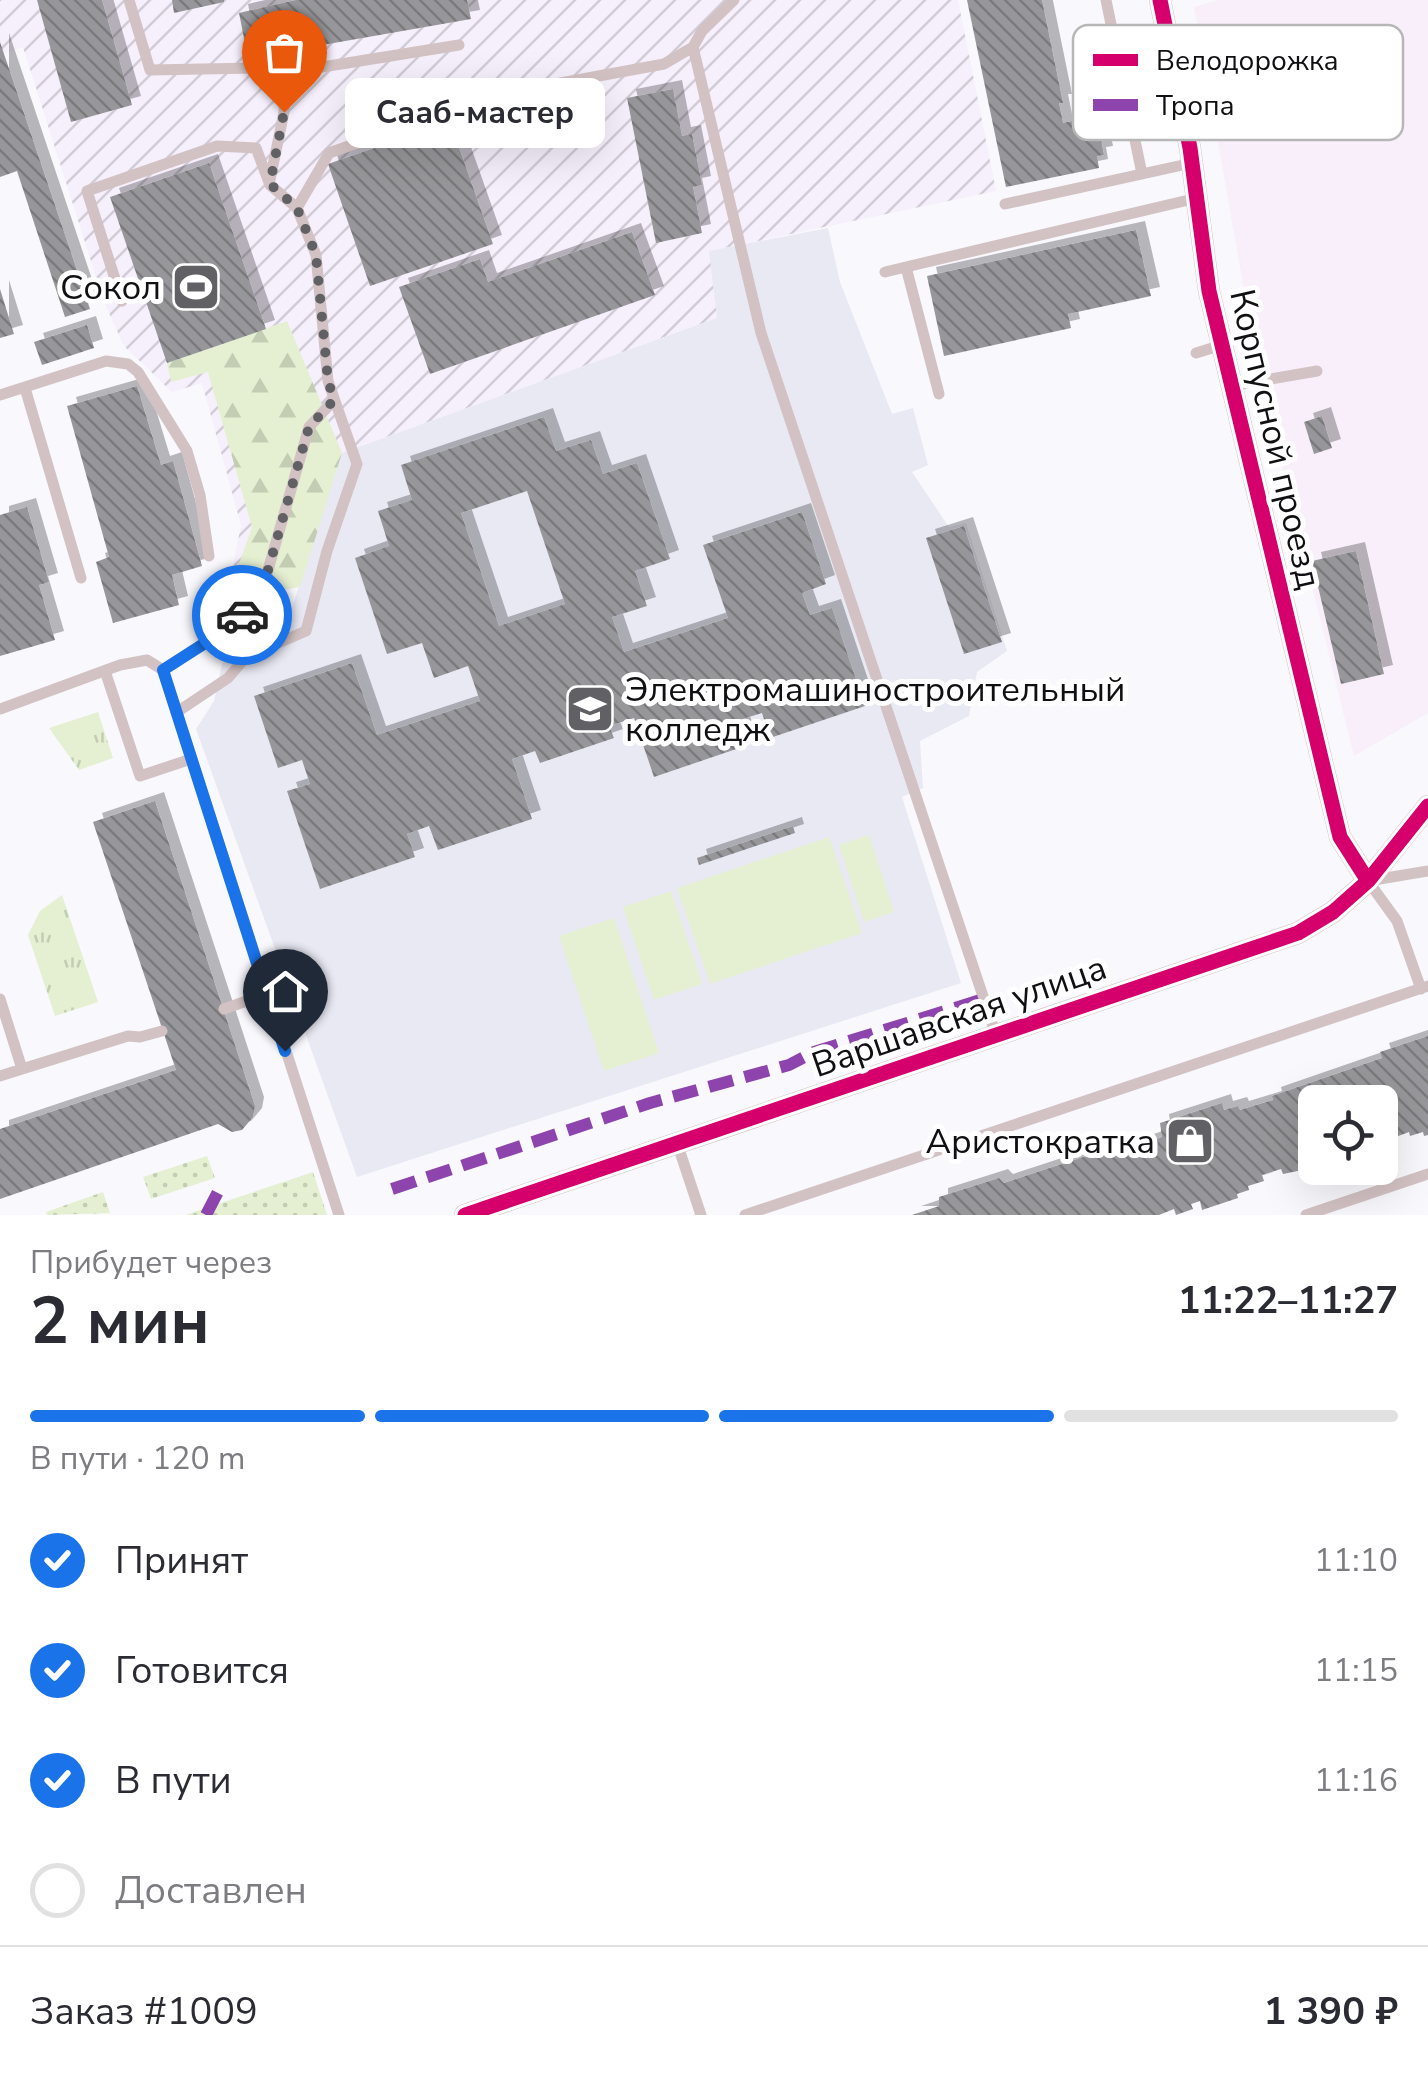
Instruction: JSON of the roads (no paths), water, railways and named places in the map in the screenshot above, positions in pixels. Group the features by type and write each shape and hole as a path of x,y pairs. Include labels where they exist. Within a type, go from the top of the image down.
{"street":[{"name":"Корпусной проезд","path":"1160,0 1165,25"},
{"name":"Корпусной проезд","path":"1187,140 1209,291 1340,837 1368,881"},
{"name":"Варшавская улица","path":"478,1213 1298,933 1333,912 1368,881 1425,806"}],"lane":[{"path":"130,0 150,70 255,68 285,73 458,45"},
{"path":"297,208 329,152 490,96 664,64 694,46 702,31 734,0"},
{"path":"1106,0 1111,25"},
{"path":"694,46 761,334 996,1035"},
{"path":"270,184 284,112 285,73"},
{"path":"1135,140 1142,174"},
{"path":"122,301 87,191 217,146 256,148 270,184 297,208 316,255 328,381 357,464 306,631 246,657 228,678 177,712"},
{"path":"1005,204 1192,163"},
{"path":"886,272 1197,198"},
{"path":"906,267 939,394"},
{"path":"1196,354 1222,346"},
{"path":"0,395 106,361 128,364 138,372 187,452 200,495 209,556"},
{"path":"1231,386 1317,370"},
{"path":"25,388 81,578"},
{"path":"163,670 230,627 260,598 309,427 334,400"},
{"path":"0,709 146,660 163,670 339,1215"},
{"path":"104,671 140,776 190,759"},
{"path":"745,1215 1424,988 1396,921 1368,881 1428,871"},
{"path":"224,1010 266,994"},
{"path":"0,998 22,1069"},
{"path":"0,1076 128,1036 140,1038 162,1031"},
{"path":"677,1143 701,1215"},
{"path":"1306,1215 1428,1174"}],"place":[{"name":"Сааб-мастер","path":"284,112"},
{"name":"Сокол","path":"196,287"},
{"name":"Электромашиностроительный колледж","path":"590,709"},
{"name":"Аристократка","path":"1190,1141"}]}
